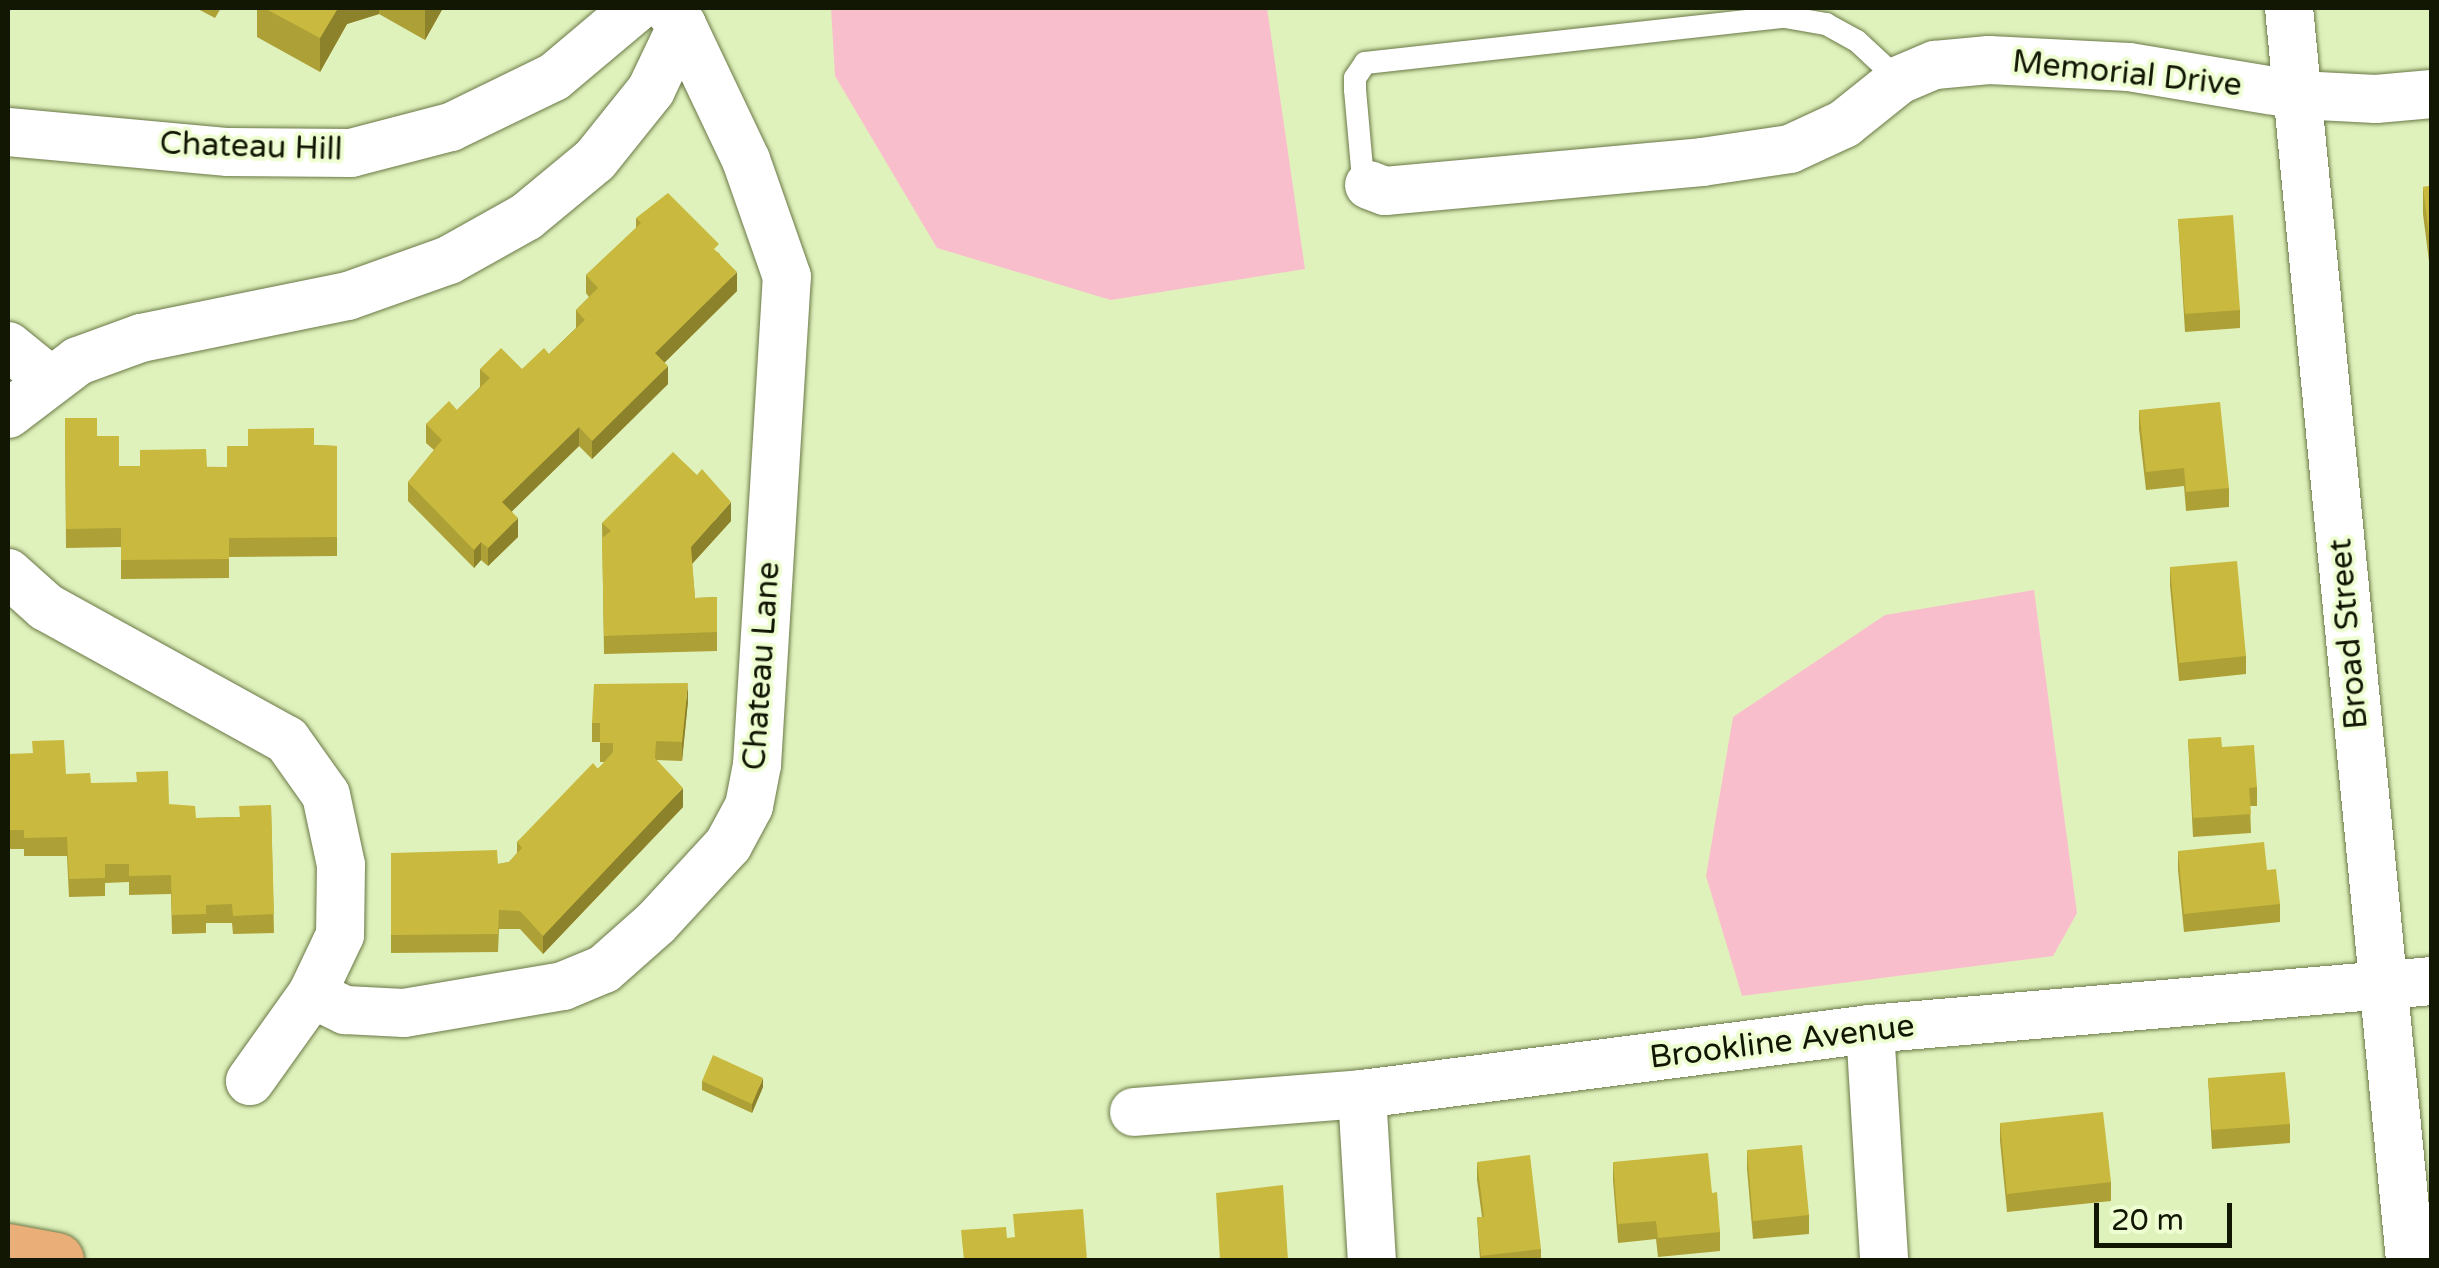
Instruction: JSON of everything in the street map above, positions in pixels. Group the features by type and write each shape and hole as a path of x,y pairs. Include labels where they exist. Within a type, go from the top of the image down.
{"highway":[{"path":"8,1251 56,1260"}],"street":[{"name":"Chateau Hill","path":"8,132 228,152 350,152 451,127 554,77 636,8"},
{"name":"Broad Street","path":"2289,8 2410,1260"},
{"name":"Chateau Lane","path":"8,414 78,361 140,338 348,296 449,260 526,218 596,160 651,90 675,16"},
{"name":"Chateau Lane","path":"312,994 345,1010 404,1013 577,980 604,968 656,922 728,845 748,806 758,765 787,277 746,160 675,16"},
{"name":"Memorial Drive","path":"1369,185 1384,191 1702,162 1790,149 1844,124 1899,80 1935,65 1990,60 2130,68 2298,95 2376,99 2432,94"},
{"path":"8,346 50,380"},
{"path":"8,573 46,607 287,740 326,795 341,864 340,934 312,994 250,1081"},
{"name":"Brookline Avenue","path":"1134,1112 1362,1094 1870,1030 2432,981"},
{"path":"1870,1030 1884,1260"},
{"path":"1362,1094 1372,1260"}],"lane":[{"path":"1369,185 1362,168 1354,90 1355,78 1364,62 1785,17 1826,24 1857,41 1899,80"}],"shaded area":[{"path":"831,8 1267,8 1305,269 1111,300 937,248 835,76"},
{"path":"2034,590 2077,913 2053,956 1742,996 1706,876 1733,717 1885,615"}],"building":[{"path":"264,8 338,8 320,38"},
{"path":"2432,186 2432,259 2423,187"},
{"path":"668,193 719,244 714,249 737,272 655,353 668,366 592,441 579,427 502,502 518,518 488,548 481,542 474,550 408,482 442,440 426,424 449,401 457,410 490,378 480,369 501,348 522,369 544,348 549,354 585,320 576,310 598,288 586,275 641,223 636,218"},
{"path":"2233,215 2240,310 2185,314 2178,219"},
{"path":"2220,402 2229,488 2186,492 2184,468 2146,472 2139,410"},
{"path":"65,418 97,418 97,436 119,436 119,466 140,466 140,450 206,449 207,467 227,467 227,446 248,446 248,429 314,428 314,445 337,446 337,537 229,538 229,559 121,560 121,528 66,529"},
{"path":"673,452 697,475 702,469 731,502 691,547 695,598 717,597 717,632 604,636 602,538 611,531 602,523"},
{"path":"2237,561 2246,656 2179,663 2170,567"},
{"path":"688,683 682,742 656,741 655,758 683,788 543,936 520,911 499,910 498,934 391,935 391,853 497,850 498,864 509,862 522,848 517,842 593,763 598,769 613,752 613,743 600,743 600,723 592,723 594,684"},
{"path":"2221,737 2222,747 2254,745 2257,787 2249,788 2251,814 2193,818 2188,739"},
{"path":"64,740 66,774 90,773 91,783 137,782 136,772 168,771 169,804 195,806 196,818 240,817 239,806 271,805 274,914 233,916 232,904 206,905 206,914 172,915 171,875 129,876 129,864 105,864 105,878 69,879 67,837 24,838 24,830 8,830 8,754 33,753 32,741"},
{"path":"2264,842 2267,870 2276,869 2280,904 2184,914 2178,851"},
{"path":"713,1055 763,1078 752,1104 702,1081"},
{"path":"2285,1072 2290,1124 2212,1130 2208,1078"},
{"path":"2103,1112 2111,1182 2007,1194 2000,1123"},
{"path":"1802,1145 1809,1215 1753,1221 1747,1150"},
{"path":"1708,1153 1712,1193 1717,1192 1720,1232 1658,1238 1656,1221 1618,1224 1613,1162"},
{"path":"1530,1155 1541,1249 1481,1256 1477,1217 1484,1217 1477,1162"},
{"path":"1283,1185 1288,1260 1220,1260 1216,1193"},
{"path":"1083,1209 1087,1260 964,1260 961,1230 1006,1227 1007,1238 1015,1237 1013,1214"}]}
